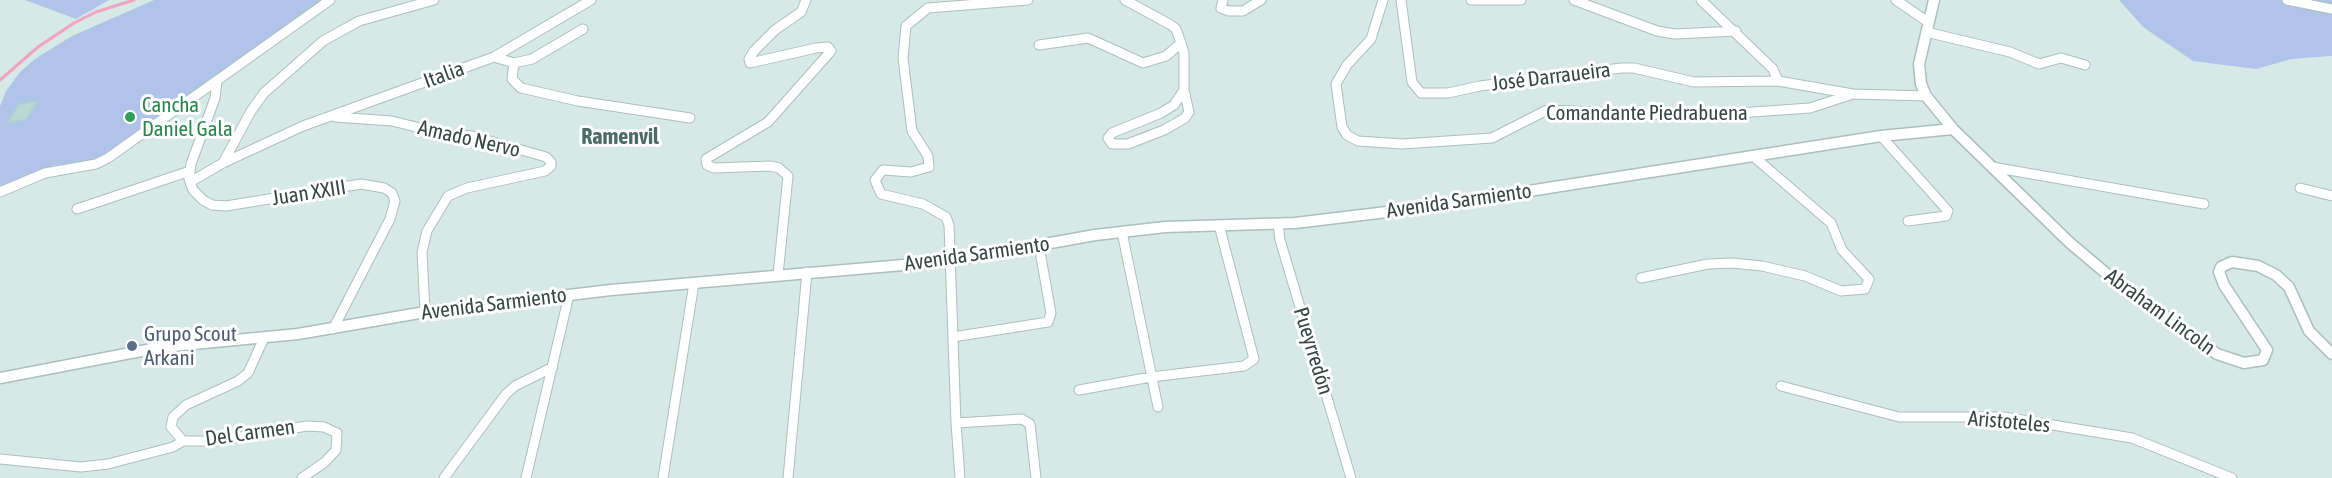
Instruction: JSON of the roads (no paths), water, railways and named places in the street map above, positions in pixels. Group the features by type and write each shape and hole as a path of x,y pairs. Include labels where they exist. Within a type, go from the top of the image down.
{"street":[{"path":"1,192 45,173 96,164 217,82 330,0"},
{"path":"223,163 251,111 264,93 323,41 359,21 434,0"},
{"name":"Italia","path":"190,182 223,163 330,117 494,57 591,0"},
{"path":"778,275 788,176 779,168 724,169 707,165 706,159 768,122 831,51 828,47 816,48 750,63 749,59 754,51 775,30 801,12 806,0"},
{"path":"960,478 949,225 946,217 923,204 882,194 875,180 883,170 911,172 929,167 928,156 912,131 903,38 906,26 913,18 937,3 1028,0"},
{"path":"1125,0 1176,29 1184,53 1184,90 1190,112 1174,126 1128,144 1112,144 1108,138 1112,133 1161,113 1174,105 1184,90"},
{"path":"1223,0 1221,8 1229,11 1243,10 1261,0"},
{"name":"Comandante Piedrabuena","path":"1383,0 1371,39 1347,65 1336,84 1342,127 1347,135 1358,141 1402,144 1492,138 1547,110 1696,116 1810,108 1853,94"},
{"name":"José Darraueira","path":"1401,0 1412,82 1421,93 1448,93 1480,86 1621,68 1634,68 1694,82 1778,81"},
{"path":"1471,0 1521,0"},
{"path":"1574,0 1666,32 1700,35 1736,31"},
{"path":"1701,0 1736,31 1773,69 1778,81 1853,94 1926,96 1921,84 1919,64 1934,0"},
{"path":"1896,0 1928,22"},
{"path":"2287,0 2332,9"},
{"path":"494,57 514,63 532,59 583,29"},
{"path":"1926,32 2010,52 2038,64 2061,58 2085,65"},
{"path":"1039,45 1088,38 1143,63 1166,56 1181,43"},
{"path":"514,63 512,79 521,88 579,101 690,118"},
{"path":"190,182 190,171 215,98 217,82"},
{"name":"Abraham Lincoln","path":"1926,96 1953,129 2043,217 2108,275 2217,354 2235,361 2252,363 2264,360 2266,356 2265,345 2221,278 2221,267 2239,262 2259,266 2283,281 2293,294 2309,331 2332,354"},
{"name":"Amado Nervo","path":"330,117 392,121 440,132 472,136 546,156 551,162 545,171 467,188 448,196 427,231 422,252 425,312"},
{"name":"Avenida Sarmiento","path":"0,378 162,347 333,329 425,312 569,295 950,261 1122,232 1166,227 1278,224 1420,208 1881,136 1953,129"},
{"path":"1881,136 1948,211 1946,216 1908,221"},
{"path":"1641,278 1708,264 1732,263 1762,266 1805,276 1841,291 1865,289 1869,279 1842,250 1831,223 1753,156"},
{"path":"1992,167 2204,204"},
{"path":"77,208 190,171"},
{"name":"Juan XXIII","path":"190,182 193,190 203,200 212,205 226,206 361,184 384,188 392,193 395,201 390,219 333,329"},
{"path":"2300,188 2332,196"},
{"name":"Pueyrredón","path":"1278,224 1280,240 1351,478"},
{"path":"1079,390 1151,377 1244,366 1254,359 1219,225"},
{"path":"1122,232 1158,407"},
{"path":"953,337 1048,322 1051,313 1039,246"},
{"path":"788,478 807,272"},
{"path":"663,478 694,283"},
{"path":"526,478 569,295"},
{"name":"Del Carmen","path":"264,338 248,373 238,381 186,405 173,417 171,427 176,436 183,441 216,441 306,426 324,427 337,433 336,450 326,462 302,478"},
{"path":"444,478 506,394 515,386 553,367"},
{"name":"Aristoteles","path":"1781,386 1899,417 2004,417 2132,438 2232,478"},
{"path":"956,423 1022,419 1030,424 1036,478"},
{"path":"0,459 81,467 108,464 173,447 183,441"}],"waterway":[{"path":"0,80 38,47 74,23 96,12 134,0"}],"place":[{"name":"Cancha Daniel Gala","path":"130,117"},
{"name":"Grupo Scout Arkani","path":"132,346"}],"district":[{"name":"Ramenvil","path":"620,137"}]}
